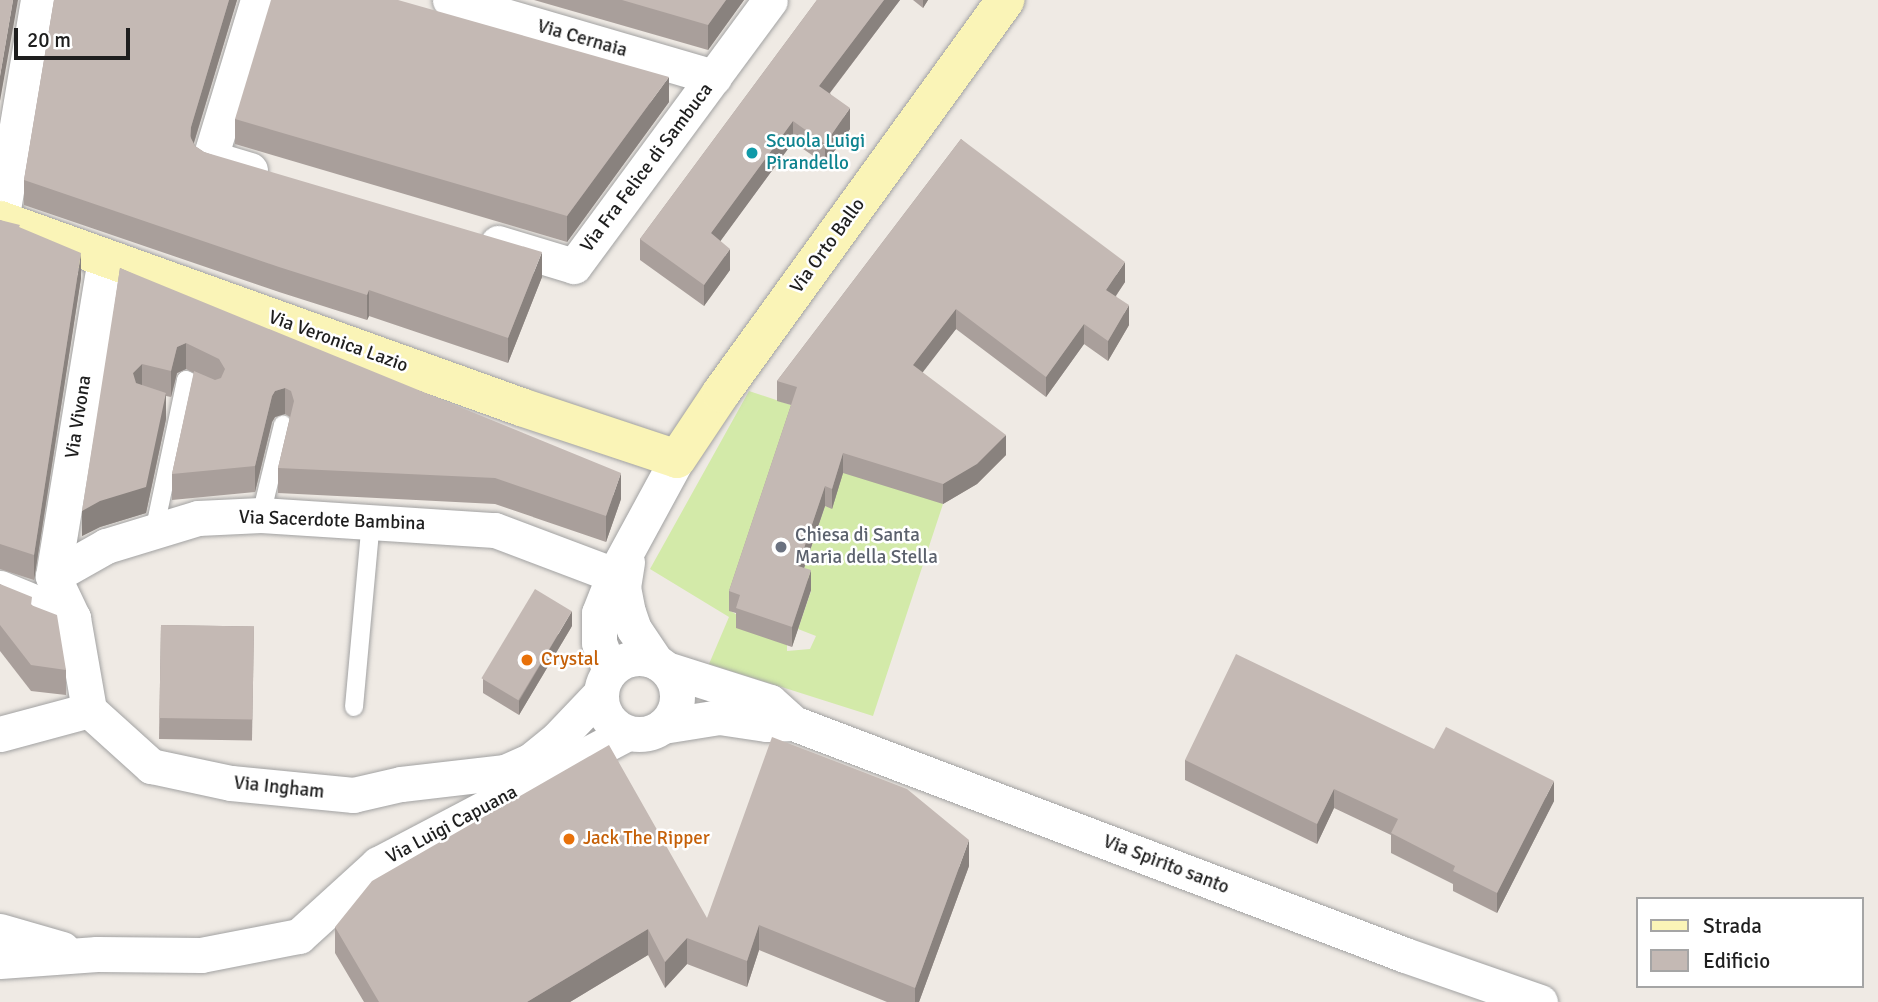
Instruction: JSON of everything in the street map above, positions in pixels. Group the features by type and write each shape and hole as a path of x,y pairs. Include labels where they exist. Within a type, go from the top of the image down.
{"street":[{"path":"0,223 38,0"},
{"path":"258,0 210,158 275,177"},
{"name":"Via Cernaia","path":"450,0 714,78"},
{"name":"Via Fra Felice di Sambuca","path":"470,235 574,266 771,0"},
{"name":"Via Orto Ballo","path":"677,459 721,393 1006,0"},
{"name":"Via Veronica Lazio","path":"0,223 677,459"},
{"name":"Via Vivona","path":"53,576 105,259"},
{"path":"622,562 623,587 634,629 673,680 676,704 672,716 653,732 627,733 607,719 597,627 599,613 622,562 677,459"},
{"name":"Via Sacerdote Bambina","path":"53,576 106,547 198,518 261,515 495,530 622,562"},
{"path":"0,734 89,710 73,618 53,576"},
{"path":"0,588 73,618"},
{"path":"605,682 632,659 770,702 786,713 793,723"},
{"name":"Via Ingham","path":"89,710 151,766 231,783 353,795 401,785 505,772 530,761 558,738 605,682"},
{"path":"663,726 719,717 767,724 793,723"},
{"name":"Via Spirito santo","path":"793,723 1405,955 1540,1002"},
{"name":"Via Luigi Capuana","path":"0,961 97,954 201,955 299,936 378,864 627,733"},
{"path":"0,931 65,949 97,954"}],"lane":[{"path":"154,532 174,409 186,380 214,395"},
{"path":"261,515 283,425"},
{"path":"354,707 371,520"}],"green space":[{"path":"749,391 797,407 729,610 787,645 787,651 810,649 816,636 798,629 811,591 798,586 825,506 832,508 852,425 943,504 873,716 709,664 729,617 650,569"}],"building":[{"path":"0,0 13,0 0,76"},
{"path":"54,0 229,0 191,127 190,136 195,146 204,152 542,252 508,338 369,290 367,295 279,267 24,180"},
{"path":"271,0 398,0 669,77 567,216 235,119"},
{"path":"622,0 726,0 708,25"},
{"name":"Scuola Luigi Pirandello","path":"817,0 884,0 819,86 850,108 825,144 793,121 711,233 730,249 704,285 640,239"},
{"path":"961,139 1125,262 1106,290 1129,305 1108,341 1084,324 1046,377 956,309 913,365 1006,435 977,464 943,484 843,453 832,489 825,486 798,566 811,570 792,627 736,608 740,595 729,591 797,387 777,381"},
{"path":"0,220 20,225 19,227 81,253 34,555 0,544"},
{"path":"120,268 621,473 606,516 495,478 278,468 294,401 291,391 285,388 275,391 272,396 255,466 172,474 194,371 215,380 221,378 225,369 219,359 186,343 177,347 171,371 142,364 133,373 136,383 166,393 146,487 100,501 82,511"},
{"path":"0,584 32,597 31,605 57,615 66,670 31,665 0,625"},
{"name":"Crystal","path":"535,589 572,611 518,700 481,678"},
{"path":"161,625 254,627 252,720 159,718"},
{"path":"1236,654 1434,749 1446,727 1554,781 1497,893 1453,871 1455,866 1391,833 1398,819 1334,789 1317,824 1185,760"},
{"path":"772,737 907,789 969,840 915,988 759,925 747,961 687,938 665,962 648,929 527,1002 379,1002 335,927 372,881 609,745 707,918"}],"place":[{"name":"Scuola Luigi Pirandello","path":"752,153"},
{"name":"Chiesa di Santa Maria della Stella","path":"781,547"},
{"name":"Crystal","path":"527,660"},
{"name":"Jack The Ripper","path":"569,839"}]}
